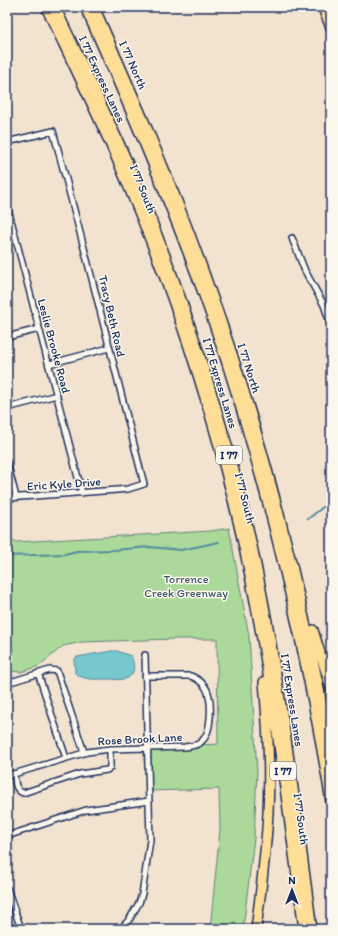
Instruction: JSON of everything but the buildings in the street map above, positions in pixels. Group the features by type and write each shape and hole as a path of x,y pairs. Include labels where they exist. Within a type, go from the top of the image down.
{"highway":[{"name":"I 77 South","path":"46,7 99,118 126,180 175,307 223,462 240,528 258,613 274,710 304,929"},
{"name":"I 77 Express Lanes","path":"55,7 117,140 147,209 189,323 224,434 249,533 265,612 282,709 312,929"},
{"name":"I 77 Express Lanes","path":"85,7 170,204 212,318 240,404 265,492 294,609 316,713 331,802"},
{"name":"I 77 North","path":"94,7 172,187 217,308 261,446 295,578 315,666 331,752"},
{"path":"295,578 331,688"},
{"path":"256,929 266,845 269,782 268,726 258,613"}],"main road":[{"path":"322,7 331,29"}],"street":[{"name":"Tracy Beth Road","path":"7,142 54,131 144,484 122,490"},
{"name":"Leslie Brooke Road","path":"7,207 82,493"},
{"path":"292,238 305,271 324,305 331,326"},
{"path":"7,337 39,329"},
{"path":"49,364 109,348"},
{"path":"7,408 57,395"},
{"path":"7,462 16,497"},
{"name":"Eric Kyle Drive","path":"7,498 122,490"},
{"path":"120,929 134,913 142,894 150,840 145,655"},
{"path":"7,683 50,670 57,671 84,752"},
{"path":"38,673 66,758"},
{"name":"Rose Brook Lane","path":"7,775 84,752 110,749 185,747 196,746 202,742 207,736 209,728 210,714 206,689 197,679 191,676 145,676"},
{"path":"14,774 15,785 19,791 23,793 80,774 107,770 110,768 111,764 110,749"},
{"path":"7,836 86,810 148,801"},
{"path":"7,888 21,929"}],"green space":[{"name":"Torrence Creek Greenway","path":"229,528 249,636 257,771 254,838 243,929 210,929 220,829 219,789 148,791 147,748 218,744 217,639 82,642 63,646 39,666 21,672 7,671 7,538 11,538 16,542 211,531"}],"water":[{"path":"117,651 131,656 134,670 131,676 124,679 91,679 79,676 75,673 74,660 77,657"}],"waterway":[{"path":"308,519 323,507 331,505"},
{"path":"7,556 65,554 77,551 150,547 181,550 219,542"}]}
